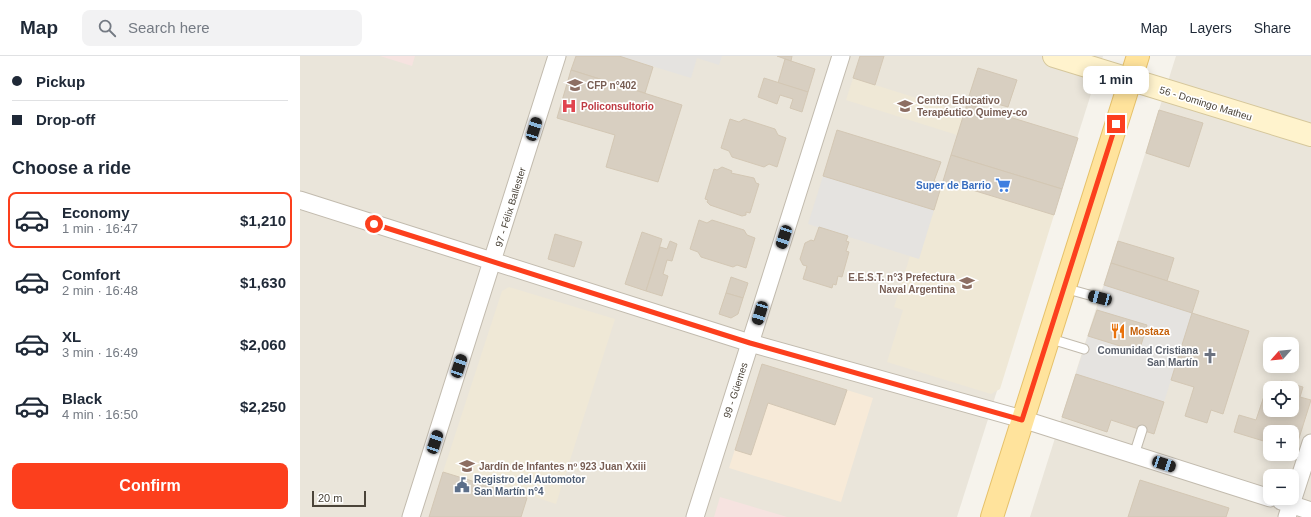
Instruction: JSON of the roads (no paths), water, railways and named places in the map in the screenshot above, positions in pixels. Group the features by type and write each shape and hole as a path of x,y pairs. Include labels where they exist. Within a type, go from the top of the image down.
{"main road":[{"path":"992,517 1138,56"}],"street":[{"name":"97 - Félix Ballester","path":"411,517 557,56"},
{"name":"99 - Güemes","path":"695,517 841,56"},
{"name":"56 - Domingo Matheu","path":"1054,56 1311,135"},
{"path":"300,200 750,343 1022,420 1263,496"},
{"path":"1289,511 1311,443"},
{"path":"1280,505 1289,511 1311,511"}],"lane":[{"path":"1064,288 1100,298"},
{"path":"1048,338 1084,349"},
{"path":"1134,455 1142,430"}],"place":[{"name":"CFP n°402","path":"575,85"},
{"name":"Policonsultorio","path":"569,106"},
{"name":"Centro Educativo Terapéutico Quimey-co","path":"905,106"},
{"name":"Super de Barrio","path":"1003,185"},
{"name":"E.E.S.T. n°3 Prefectura Naval Argentina","path":"967,283"},
{"name":"Mostaza","path":"1118,331"},
{"name":"Comunidad Cristiana San Martín","path":"1210,356"},
{"name":"Jardín de Infantes nº 923 Juan Xxiii","path":"467,466"},
{"name":"Registro del Automotor San Martín n°4","path":"462,485"}]}
